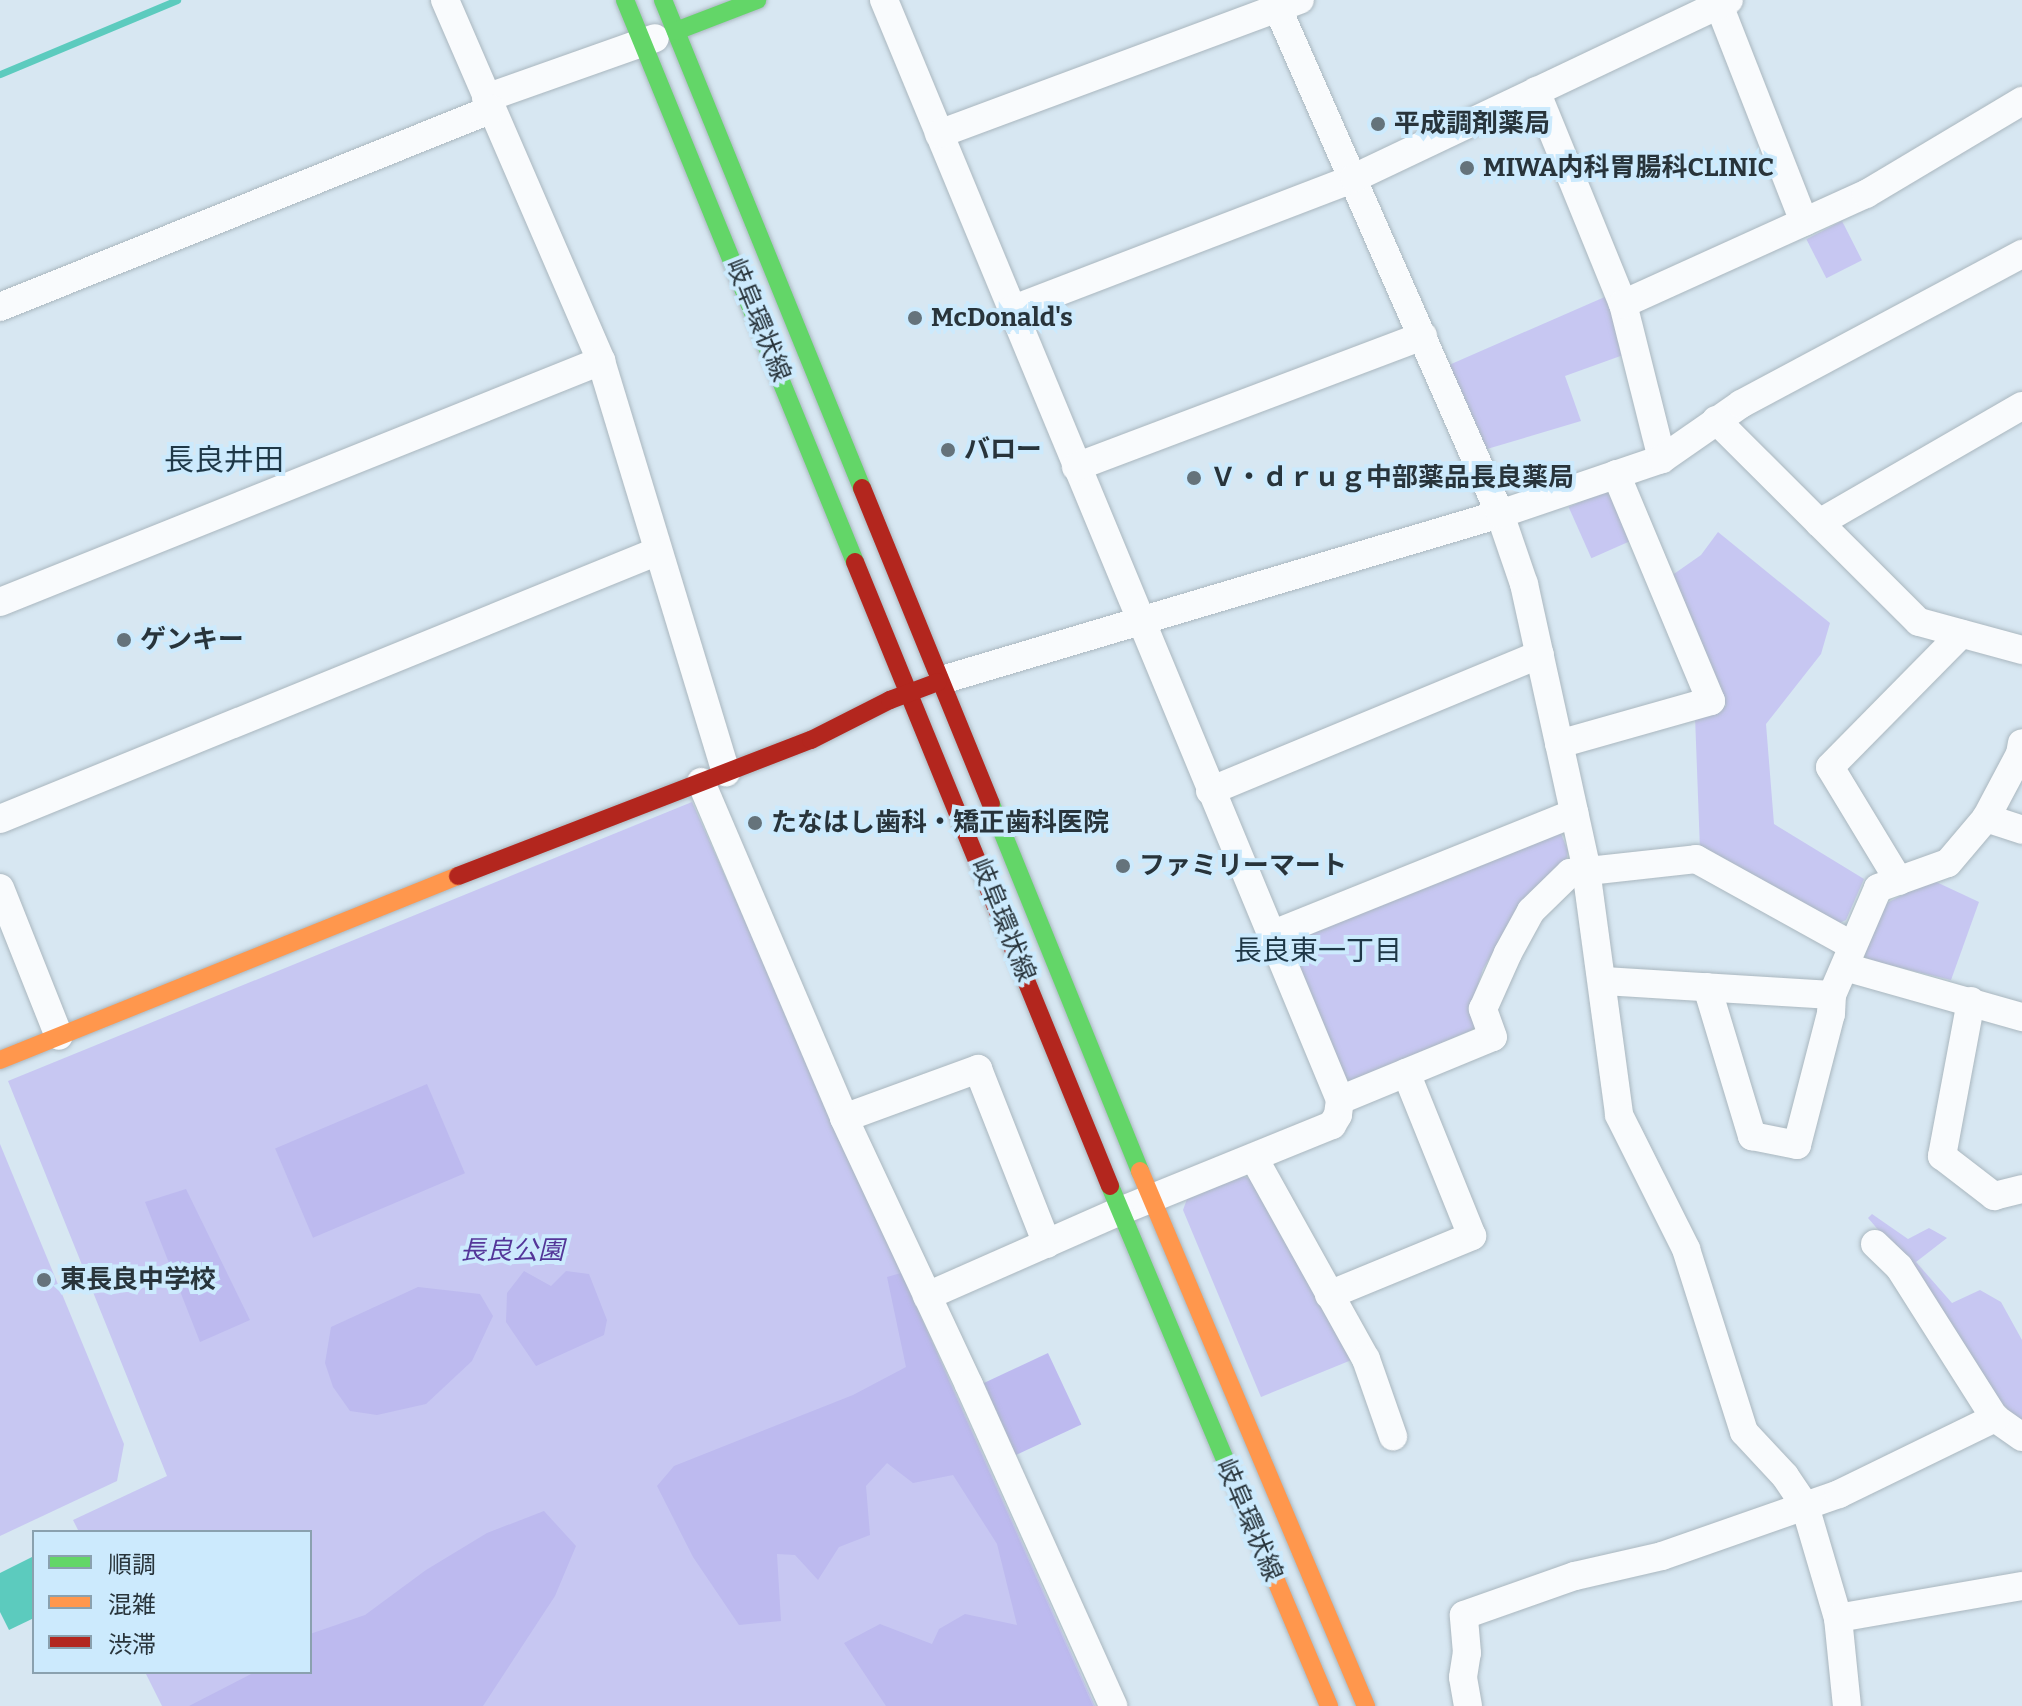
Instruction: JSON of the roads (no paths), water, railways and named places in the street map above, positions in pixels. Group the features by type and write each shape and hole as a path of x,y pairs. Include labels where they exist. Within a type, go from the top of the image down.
{"main road":[{"name":"岐阜環状線","path":"625,0 911,693 1120,1211 1329,1706"},
{"name":"岐阜環状線","path":"663,0 1151,1198 1366,1706"},
{"path":"676,31 757,0"},
{"path":"0,1060 811,740 942,680"}],"street":[{"path":"445,0 601,361 641,482 714,777 844,1118 1113,1706"},
{"path":"884,0 1340,1100 1338,1115 1332,1125 1120,1211 927,1296"},
{"path":"1011,310 1354,178 1724,2 1804,222"},
{"path":"939,134 1284,3 1354,178 1500,514 1524,584 1586,869 1604,981 1619,1115 1686,1249 1744,1432 1785,1476 1805,1506 1838,1618 1847,1706"},
{"path":"0,307 489,104 676,31"},
{"path":"1536,91 1623,304 1662,459"},
{"path":"1623,304 1866,194 2022,101"},
{"path":"942,680 1500,514 1662,459 1716,420 2022,254"},
{"path":"1076,467 1423,336"},
{"path":"0,602 601,361"},
{"path":"1819,523 2022,406"},
{"path":"1716,420 1919,622 2022,650"},
{"path":"1559,744 1711,701 1616,474"},
{"path":"0,819 658,551"},
{"path":"1899,881 1830,767 1961,634"},
{"path":"1210,791 1540,654"},
{"path":"1707,987 1752,1136 1797,1145 1831,1014 1832,995 1878,888 1948,863 1986,818 2020,754 2022,743"},
{"path":"1271,935 1574,813"},
{"path":"1986,818 2022,830"},
{"path":"1340,1100 1493,1037 1483,1009 1531,911 1547,892 1570,873 1586,869 1696,859 1848,956 2022,1017"},
{"path":"0,888 59,1036"},
{"path":"1604,981 1832,995"},
{"path":"1971,1001 1942,1156 1994,1196 2022,1189"},
{"path":"844,1118 978,1069 1047,1244"},
{"path":"1329,1295 1472,1236 1406,1073"},
{"path":"1254,1158 1366,1359 1393,1436"},
{"path":"1875,1244 1899,1267 1995,1418 2022,1437"},
{"path":"1468,1706 1463,1677 1467,1653 1464,1615 1575,1576 1662,1556 1839,1494 1995,1418"},
{"path":"1838,1618 2022,1586"}],"waterway":[{"path":"0,74 177,0"}],"place":[{"name":"平成調剤薬局","path":"1378,124"},
{"name":"MIWA内科胃腸科CLINIC","path":"1467,168"},
{"name":"McDonald's","path":"915,318"},
{"name":"バロー","path":"948,450"},
{"name":"Ｖ・ｄｒｕｇ中部薬品長良薬局","path":"1194,478"},
{"name":"ゲンキー","path":"124,640"},
{"name":"たなはし歯科・矯正歯科医院","path":"755,823"},
{"name":"ファミリーマート","path":"1123,866"},
{"name":"東長良中学校","path":"44,1280"}],"district":[{"name":"長良井田","path":"224,460"},
{"name":"長良東一丁目","path":"1318,951"}],"park label":[{"name":"長良公園","path":"512,1251"}]}
